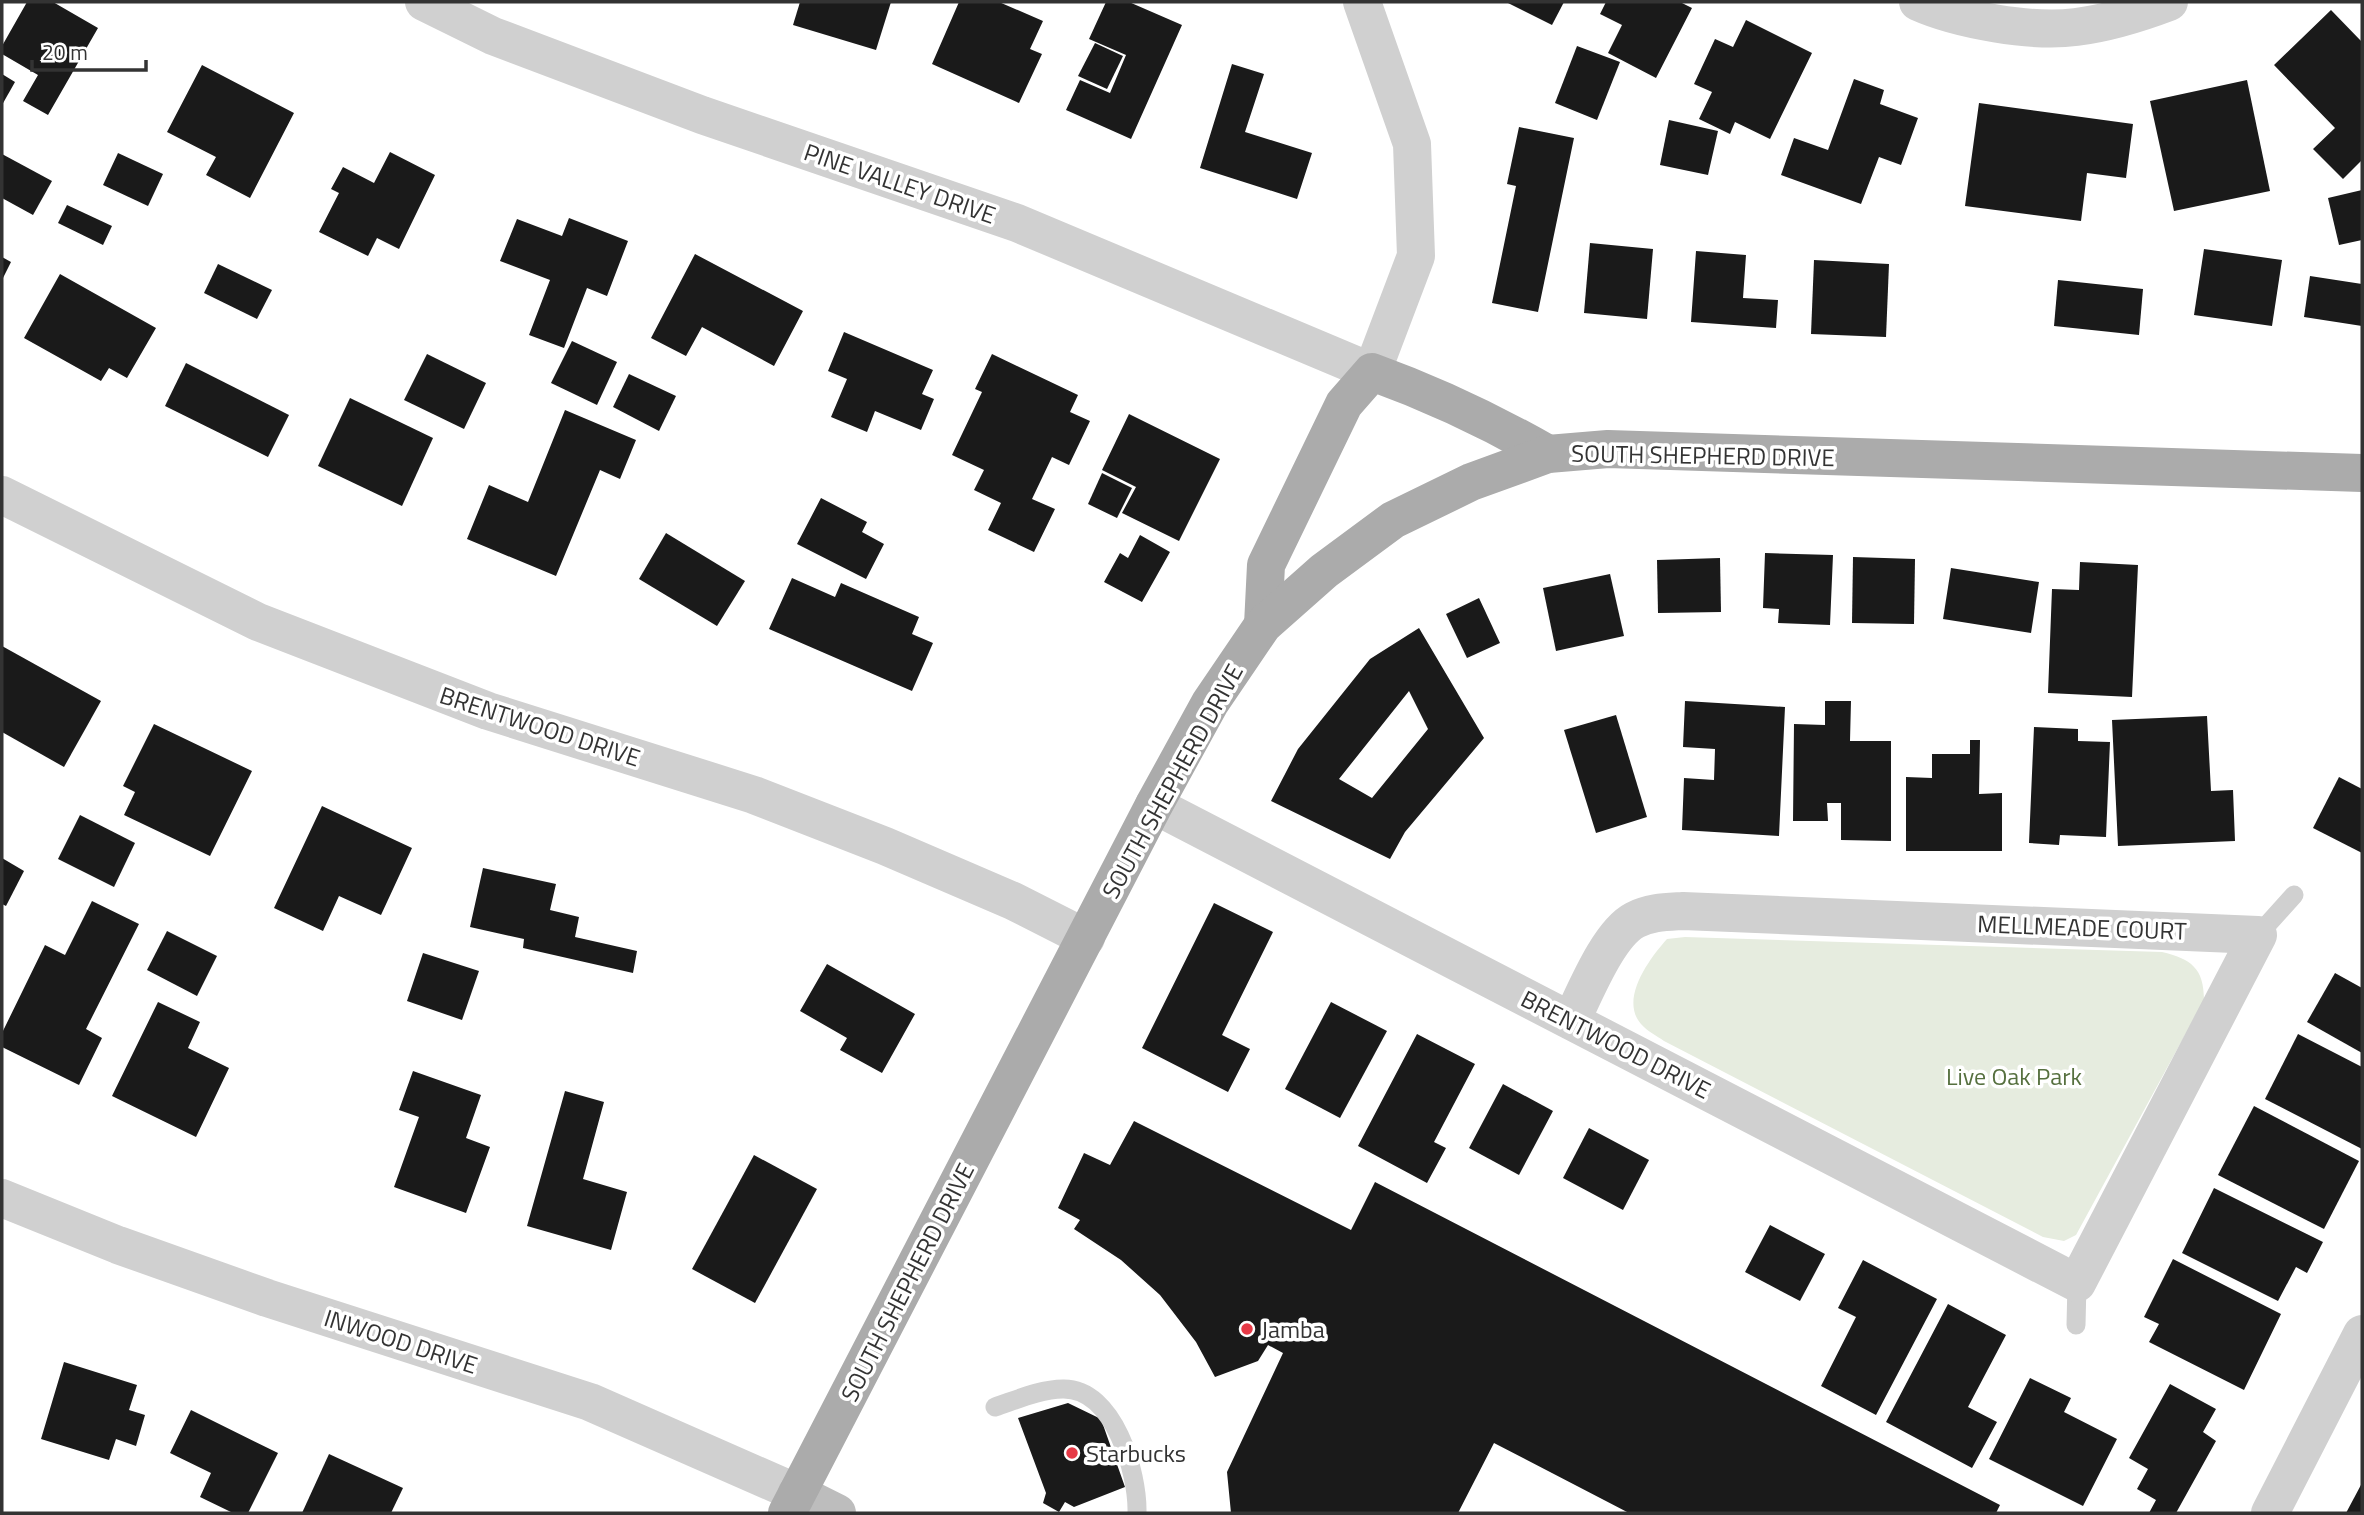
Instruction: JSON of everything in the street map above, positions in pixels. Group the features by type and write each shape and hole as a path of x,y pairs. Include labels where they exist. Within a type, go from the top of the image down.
{"main road":[{"path":"1263,625 1266,565 1345,404 1373,372 1402,382 1505,429 1548,454"},
{"name":"SOUTH SHEPHERD DRIVE","path":"792,1503 1154,805 1210,703 1263,625 1324,570 1393,520 1471,482 1548,454 1608,449 2358,480"},
{"path":"792,1503 837,1513"}],"street":[{"name":"PINE VALLEY DRIVE","path":"424,2 493,36 702,115 1017,223 1373,372"},
{"path":"1362,2 1412,144 1416,256 1373,372"},
{"path":"1918,2 1932,8 2006,26 2075,27 2143,12 2169,2"},
{"name":"BRENTWOOD DRIVE","path":"2,495 258,622 488,712 754,795 885,846 1013,901 1086,938"},
{"name":"BRENTWOOD DRIVE","path":"1154,805 2077,1283"},
{"name":"MELLMEADE COURT","path":"1571,1021 1618,932 1634,920 1656,913 1683,911 2258,935"},
{"path":"2077,1283 2258,935"},
{"name":"INWOOD DRIVE","path":"2,1198 118,1245 267,1298 590,1402 678,1439 792,1503"},
{"path":"2270,1513 2362,1334"}],"lane":[{"path":"2258,935 2294,895"},
{"path":"2076,1325 2077,1283"},
{"path":"995,1407 1050,1390 1063,1389 1084,1394 1101,1405 1122,1443 1138,1491 1137,1513"}],"green space":[{"name":"Live Oak Park","path":"1685,937 2162,952 2181,958 2194,967 2202,980 2204,1000 2076,1235 2064,1241 2043,1237 1664,1041 1646,1029 1635,1014 1633,1003 1639,979 1667,939"}],"building":[{"path":"27,2 53,2 98,28 48,115 23,101 38,75 2,54 2,46"},
{"path":"800,2 891,2 876,50 793,25"},
{"path":"959,2 999,2 1043,21 1030,49 1042,54 1019,103 932,64"},
{"path":"1106,2 1129,2 1182,25 1131,139 1066,110 1080,80 1110,93 1126,55 1089,39"},
{"path":"1506,2 1564,2 1552,25"},
{"path":"1606,2 1680,2 1692,8 1656,78 1608,53 1622,25 1600,14"},
{"path":"2331,10 2362,42 2362,160 2343,179 2313,149 2335,128 2274,65"},
{"path":"1746,20 1812,53 1770,139 1735,122 1730,134 1699,119 1712,92 1694,84 1715,39 1733,47"},
{"path":"1095,43 1123,56 1107,89 1078,76"},
{"path":"1577,46 1620,62 1597,120 1555,103"},
{"path":"1232,64 1264,74 1245,132 1312,153 1297,199 1200,168"},
{"path":"202,65 294,113 250,198 206,175 216,157 167,132"},
{"path":"2,74 15,82 2,105"},
{"path":"1854,79 1884,90 1880,104 1918,118 1901,165 1879,157 1861,204 1781,175 1794,138 1828,150"},
{"path":"2247,80 2270,191 2174,211 2150,101"},
{"path":"1979,103 2133,124 2126,178 2087,173 2081,221 1965,206"},
{"path":"1669,120 1718,131 1708,175 1660,165"},
{"path":"1519,127 1574,138 1538,312 1492,303 1516,186 1507,184"},
{"path":"390,152 435,175 399,249 377,238 368,256 319,232 339,193 331,189 343,167 374,183"},
{"path":"118,153 163,174 148,206 103,185"},
{"path":"2,154 52,181 33,215 2,198"},
{"path":"2362,190 2362,240 2339,245 2328,198"},
{"path":"67,205 112,226 103,245 58,223"},
{"path":"569,218 628,241 607,296 587,288 564,348 529,335 550,280 500,261 517,219 562,236"},
{"path":"1590,243 1653,249 1647,319 1584,313"},
{"path":"2204,249 2282,260 2272,326 2194,315"},
{"path":"1696,251 1746,255 1743,298 1778,300 1776,328 1691,322"},
{"path":"695,254 803,311 774,366 702,327 686,356 651,338"},
{"path":"2,257 11,262 2,280"},
{"path":"1814,260 1889,264 1886,337 1811,334"},
{"path":"218,264 272,290 257,319 204,293"},
{"path":"60,274 156,328 127,378 109,368 101,381 24,338"},
{"path":"2310,276 2362,284 2362,326 2304,317"},
{"path":"2058,280 2143,289 2139,335 2054,326"},
{"path":"844,332 933,370 922,394 934,399 921,430 875,411 867,432 831,417 847,379 828,371"},
{"path":"572,341 617,362 597,405 551,383"},
{"path":"427,354 486,383 464,429 404,400"},
{"path":"992,354 1078,395 1070,412 1090,421 1069,465 1052,457 1032,499 1055,509 1034,552 988,530 1001,503 974,490 984,470 952,455 982,392 975,389"},
{"path":"186,363 289,415 268,457 165,406"},
{"path":"629,374 676,396 659,431 613,407"},
{"path":"350,398 433,438 402,506 318,466"},
{"path":"565,410 636,440 620,479 600,470 556,576 467,539 489,485 528,502"},
{"path":"1129,414 1220,459 1179,541 1122,513 1136,487 1102,470"},
{"path":"1102,473 1132,488 1117,518 1088,504"},
{"path":"821,498 867,522 862,532 884,544 866,579 797,544"},
{"path":"666,533 745,581 717,626 639,579"},
{"path":"1140,535 1170,552 1142,602 1104,582 1120,553 1128,558"},
{"path":"1765,553 1833,555 1830,625 1778,623 1779,609 1763,608"},
{"path":"1853,557 1915,559 1914,624 1852,623"},
{"path":"1720,558 1721,612 1658,613 1657,560"},
{"path":"2080,562 2138,565 2132,697 2048,693 2052,589 2079,590"},
{"path":"1951,568 2039,582 2031,633 1943,619"},
{"path":"1610,574 1624,636 1556,651 1543,588"},
{"path":"792,578 835,597 841,583 919,617 912,634 933,643 912,691 769,629"},
{"path":"1479,598 1500,643 1467,658 1446,614"},
{"path":"1419,628 1484,738 1405,832 1390,859 1271,801 1298,749 1370,659","holes":["1409,691 1428,729 1372,798 1339,779"]},
{"path":"2,646 101,701 64,767 2,732"},
{"path":"1685,701 1785,707 1779,836 1682,830 1684,778 1714,780 1715,749 1683,747"},
{"path":"1825,701 1851,701 1850,741 1891,741 1891,841 1841,840 1841,803 1827,803 1828,821 1793,821 1794,724 1825,725"},
{"path":"1616,715 1647,817 1596,833 1564,730"},
{"path":"2207,716 2211,791 2233,790 2235,841 2118,846 2112,720"},
{"path":"154,724 252,771 210,856 124,815 135,792 123,786"},
{"path":"2034,727 2078,729 2078,741 2110,742 2106,837 2060,835 2059,845 2029,843"},
{"path":"1970,740 1980,740 1979,794 2002,793 2002,851 1906,851 1906,777 1932,778 1932,754 1970,754"},
{"path":"2339,777 2362,789 2362,853 2313,828"},
{"path":"322,806 412,848 381,915 339,896 323,931 274,908"},
{"path":"80,815 135,843 114,887 58,859"},
{"path":"2,858 24,871 6,906 2,904"},
{"path":"483,868 556,884 550,910 579,917 575,937 637,951 633,973 523,948 524,939 470,927"},
{"path":"92,901 139,924 86,1029 102,1038 79,1085 2,1047 2,1033 45,945 65,955"},
{"path":"1214,903 1273,932 1222,1035 1250,1049 1228,1092 1142,1048"},
{"path":"167,931 217,956 197,996 147,970"},
{"path":"423,953 479,971 462,1020 407,1001"},
{"path":"827,964 915,1014 882,1073 840,1050 847,1038 800,1011"},
{"path":"2335,973 2362,988 2362,1053 2307,1022"},
{"path":"158,1002 200,1022 188,1048 229,1068 196,1137 112,1096"},
{"path":"1331,1002 1387,1031 1340,1118 1285,1089"},
{"path":"1417,1034 1475,1064 1434,1142 1446,1148 1427,1183 1358,1146"},
{"path":"2298,1034 2362,1067 2362,1149 2265,1099"},
{"path":"413,1071 481,1095 466,1138 490,1147 466,1213 394,1187 419,1117 399,1110"},
{"path":"1503,1084 1553,1111 1519,1175 1469,1148"},
{"path":"565,1091 604,1102 583,1179 627,1192 611,1250 527,1226"},
{"path":"2254,1106 2359,1161 2324,1229 2218,1175"},
{"path":"1134,1121 1351,1230 1375,1182 2000,1505 1996,1513 1629,1513 1494,1443 1458,1513 1231,1513 1227,1472 1283,1353 1268,1345 1258,1361 1215,1377 1196,1342 1160,1295 1121,1260 1074,1229 1080,1220 1058,1208 1084,1153 1110,1165"},
{"path":"1589,1128 1649,1160 1623,1210 1563,1178"},
{"path":"754,1155 817,1189 755,1303 692,1269"},
{"path":"2214,1188 2323,1242 2307,1273 2296,1267 2278,1301 2182,1253"},
{"path":"1770,1225 1825,1254 1800,1301 1745,1272"},
{"path":"2173,1259 2281,1314 2244,1390 2149,1342 2159,1324 2144,1317"},
{"path":"1863,1260 1937,1299 1876,1415 1821,1386 1856,1317 1838,1308"},
{"path":"1948,1304 2006,1335 1968,1407 1997,1422 1972,1468 1886,1422"},
{"path":"64,1362 137,1385 129,1410 145,1415 136,1446 116,1439 109,1460 41,1439"},
{"path":"2030,1378 2071,1398 2064,1412 2117,1439 2083,1506 1989,1459"},
{"path":"2170,1384 2216,1409 2203,1432 2216,1441 2176,1513 2149,1513 2156,1500 2137,1489 2148,1469 2129,1458"},
{"name":"Starbucks","path":"1068,1403 1101,1419 1125,1487 1074,1507 1065,1502 1059,1512 1043,1503 1046,1493 1018,1418"},
{"path":"191,1410 278,1453 248,1513 233,1513 200,1497 211,1473 170,1453"},
{"path":"329,1454 403,1488 391,1513 302,1513"},
{"path":"2362,1483 2362,1513 2346,1513"}],"place":[{"name":"Jamba","path":"1247,1329"},
{"name":"Starbucks","path":"1072,1453"}]}
